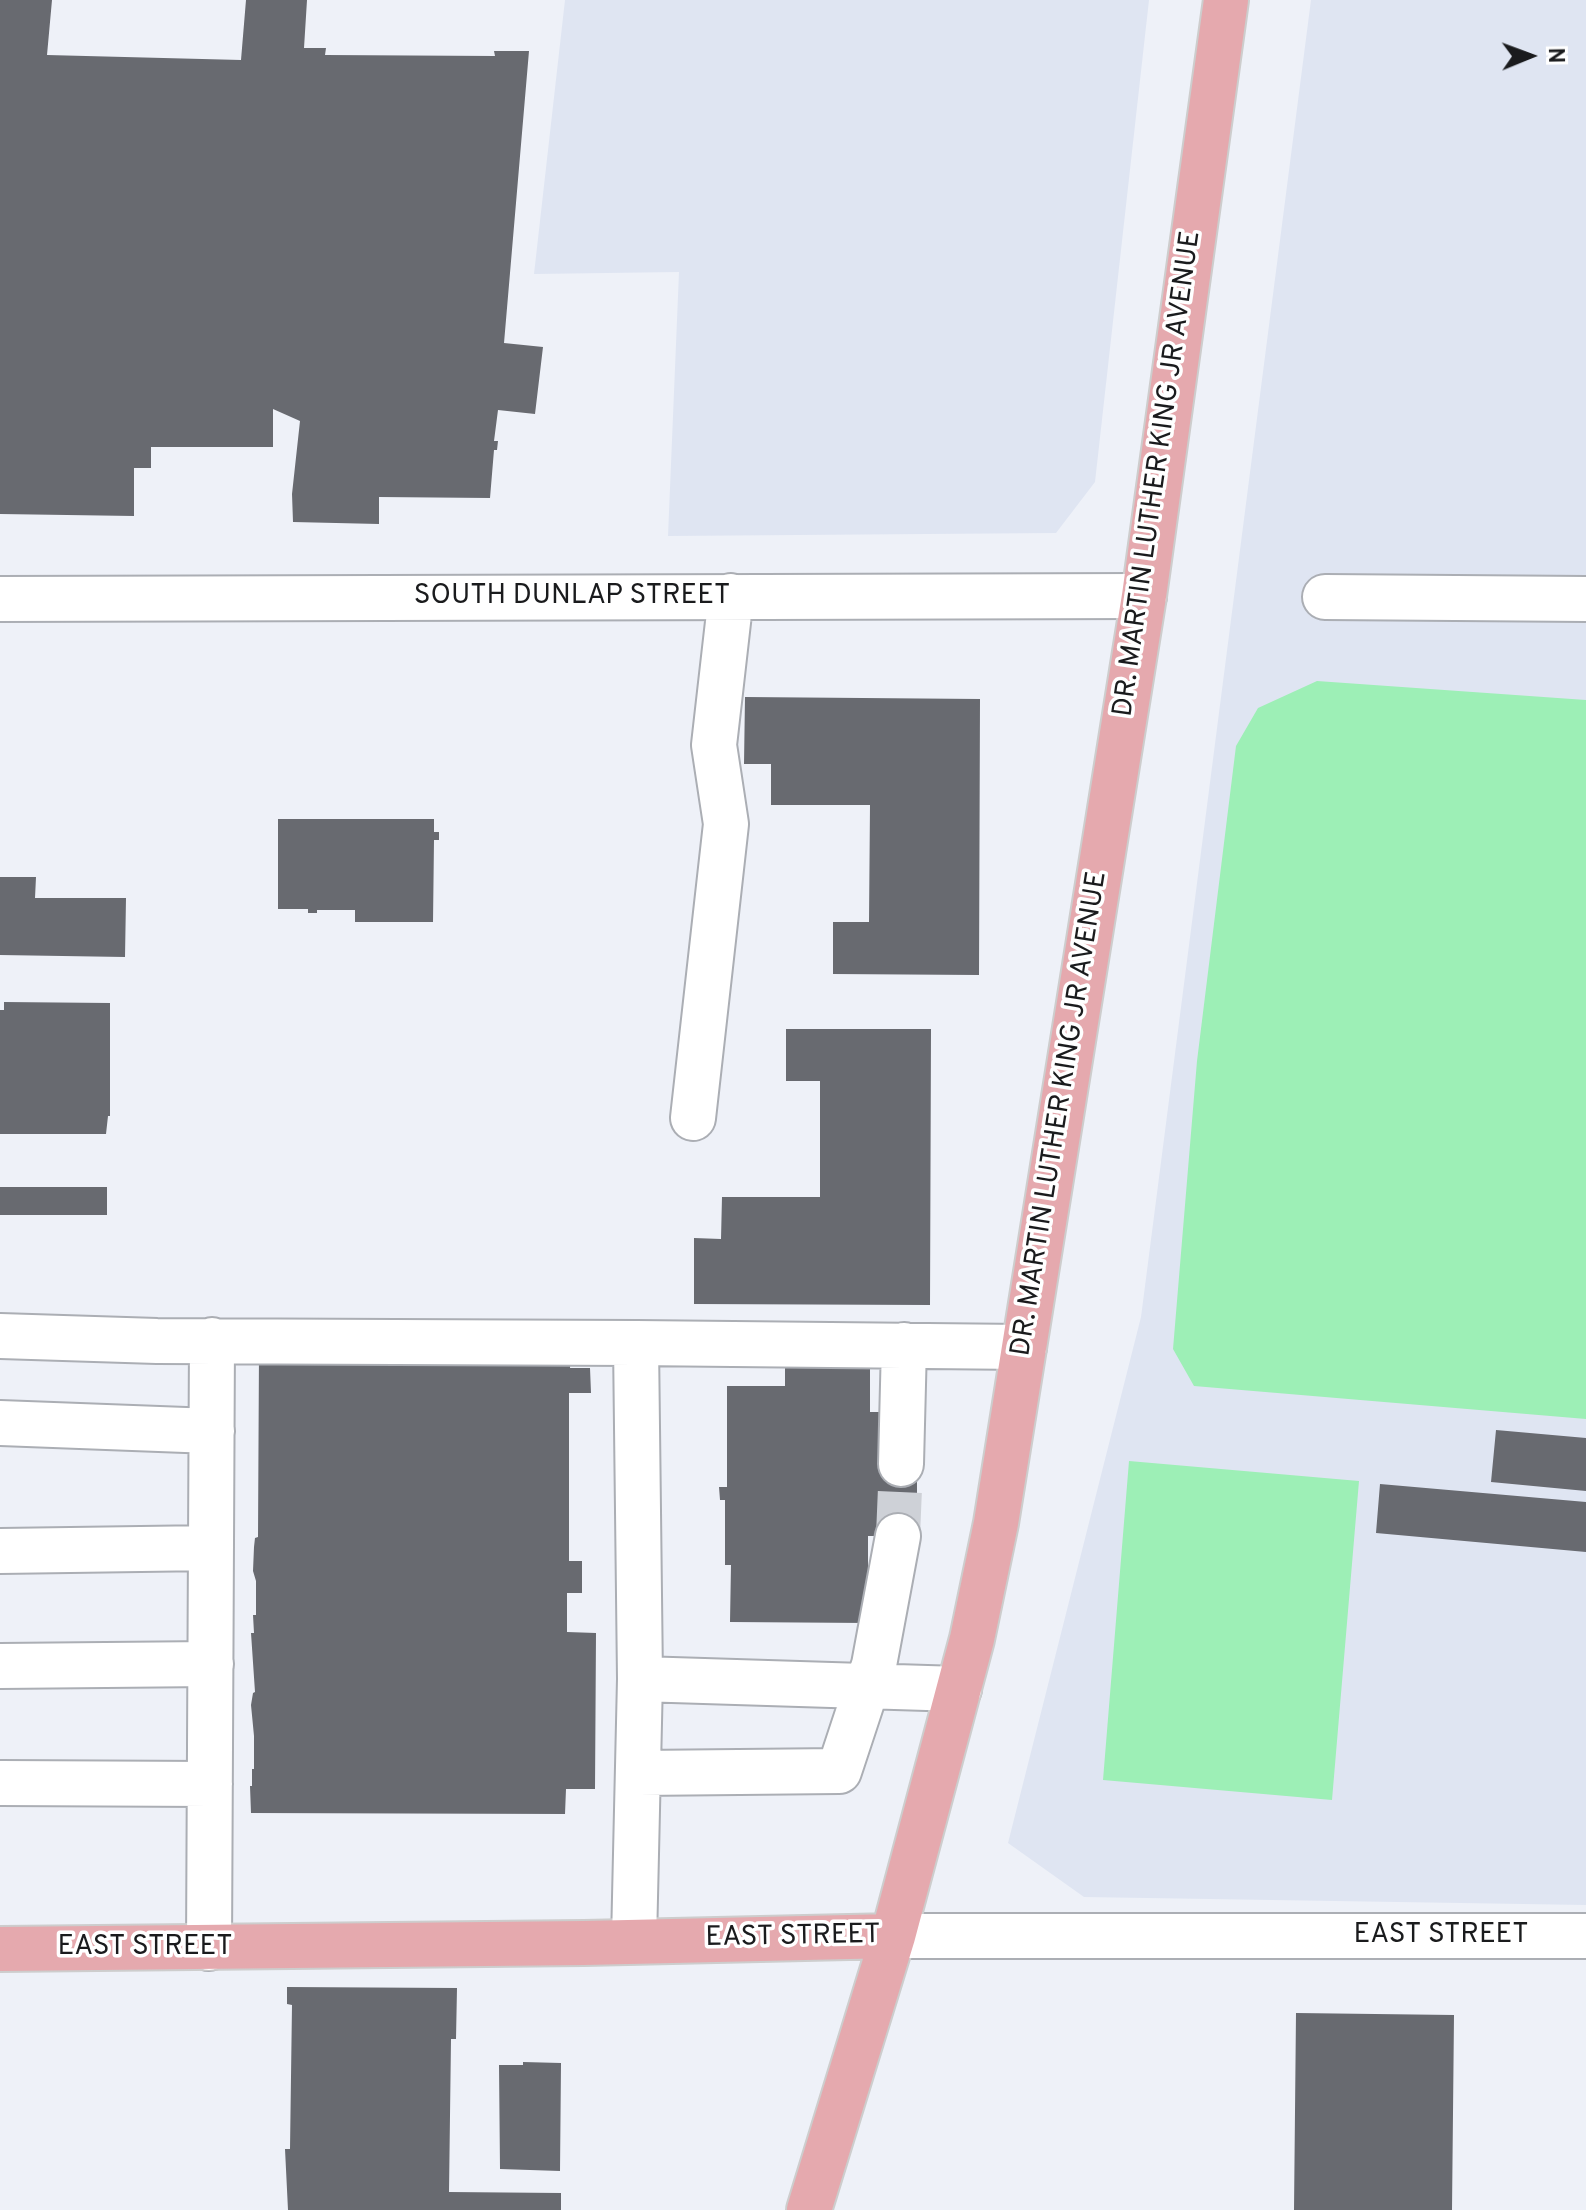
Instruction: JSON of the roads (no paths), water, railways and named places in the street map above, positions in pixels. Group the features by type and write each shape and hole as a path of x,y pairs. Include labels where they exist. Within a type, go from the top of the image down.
{"main road":[{"name":"DR. MARTIN LUTHER KING JR AVENUE","path":"809,2210 893,1936 972,1639 996,1523 1144,596 1226,0"},
{"name":"EAST STREET","path":"0,1949 893,1936"}],"street":[{"path":"693,1118 726,824 714,745 731,596"},
{"name":"SOUTH DUNLAP STREET","path":"0,599 1144,596"},
{"path":"1325,597 1586,599"},
{"path":"0,1336 157,1341 1024,1347"},
{"path":"209,1948 212,1340"},
{"path":"634,1941 640,1679 636,1343"},
{"path":"901,1464 904,1345"},
{"path":"0,1423 212,1431"},
{"path":"639,1773 839,1771 874,1665 898,1536"},
{"path":"0,1551 211,1548"},
{"path":"0,1666 211,1664"},
{"path":"640,1679 959,1689"},
{"path":"0,1783 210,1784"},
{"name":"EAST STREET","path":"893,1936 1586,1936"}],"tunnel":[{"path":"898,1536 901,1464"}]}
